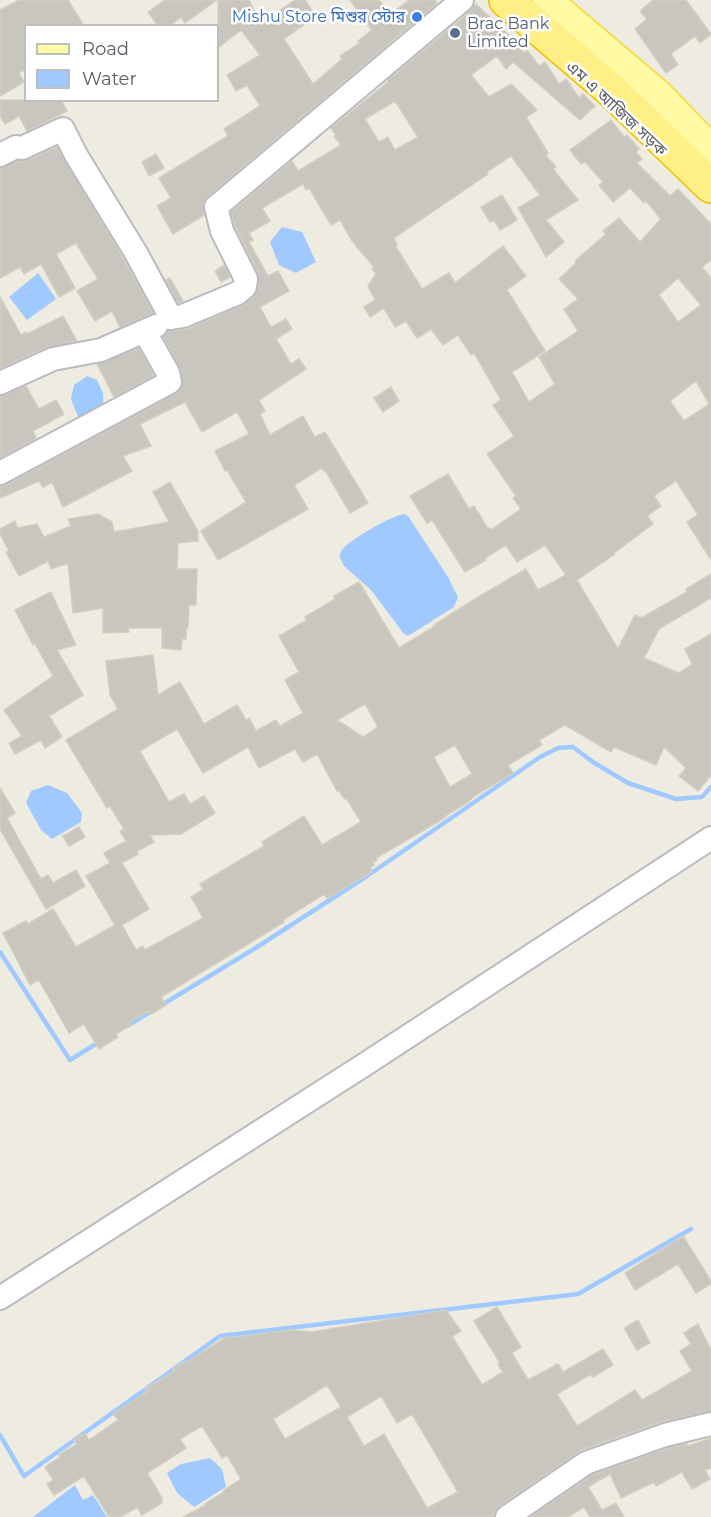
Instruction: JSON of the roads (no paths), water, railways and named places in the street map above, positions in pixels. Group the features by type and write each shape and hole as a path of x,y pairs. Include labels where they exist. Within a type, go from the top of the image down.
{"highway":[{"path":"506,0 611,90 711,186"},
{"path":"533,0 623,77 711,164"}],"main road":[{"name":"এম এ আজিজ সড়ক","path":"490,0 550,48 711,198"},
{"path":"547,0 659,95 711,149"}],"street":[{"path":"0,383 53,358 101,350 145,332 171,318 183,316 238,293 245,287 246,279 222,231 216,207 462,0"},
{"path":"0,155 16,147 22,148 63,129 171,318"},
{"path":"0,473 170,382 168,373 145,332"},
{"path":"0,1298 374,1059 711,838"},
{"path":"507,1517 586,1462 665,1435 711,1424"}],"water":[{"path":"282,227 302,232 316,262 296,273 279,265 270,242"},
{"path":"38,273 56,299 27,320 9,297"},
{"path":"87,376 97,380 103,393 104,415 79,419 71,399 74,385"},
{"path":"405,514 448,577 458,597 454,607 408,636 404,634 371,590 344,566 340,558 342,550 362,534"},
{"path":"48,785 67,793 82,813 81,822 52,839 41,830 26,803 31,791"},
{"path":"210,1458 222,1469 226,1487 194,1507 177,1493 167,1473 181,1464"},
{"path":"75,1485 83,1500 93,1495 107,1517 33,1517"}],"waterway":[{"path":"160,1006 364,878 540,757 558,748 573,747 628,783 676,799 702,797 711,787"},
{"path":"0,952 70,1060 99,1042"},
{"path":"127,1026 153,1010"},
{"path":"0,1435 24,1476 220,1336 578,1294 691,1229"}],"place":[{"name":"Mishu Store মিশুর স্টোর","path":"417,17"},
{"name":"Brac Bank Limited","path":"455,33"}]}
